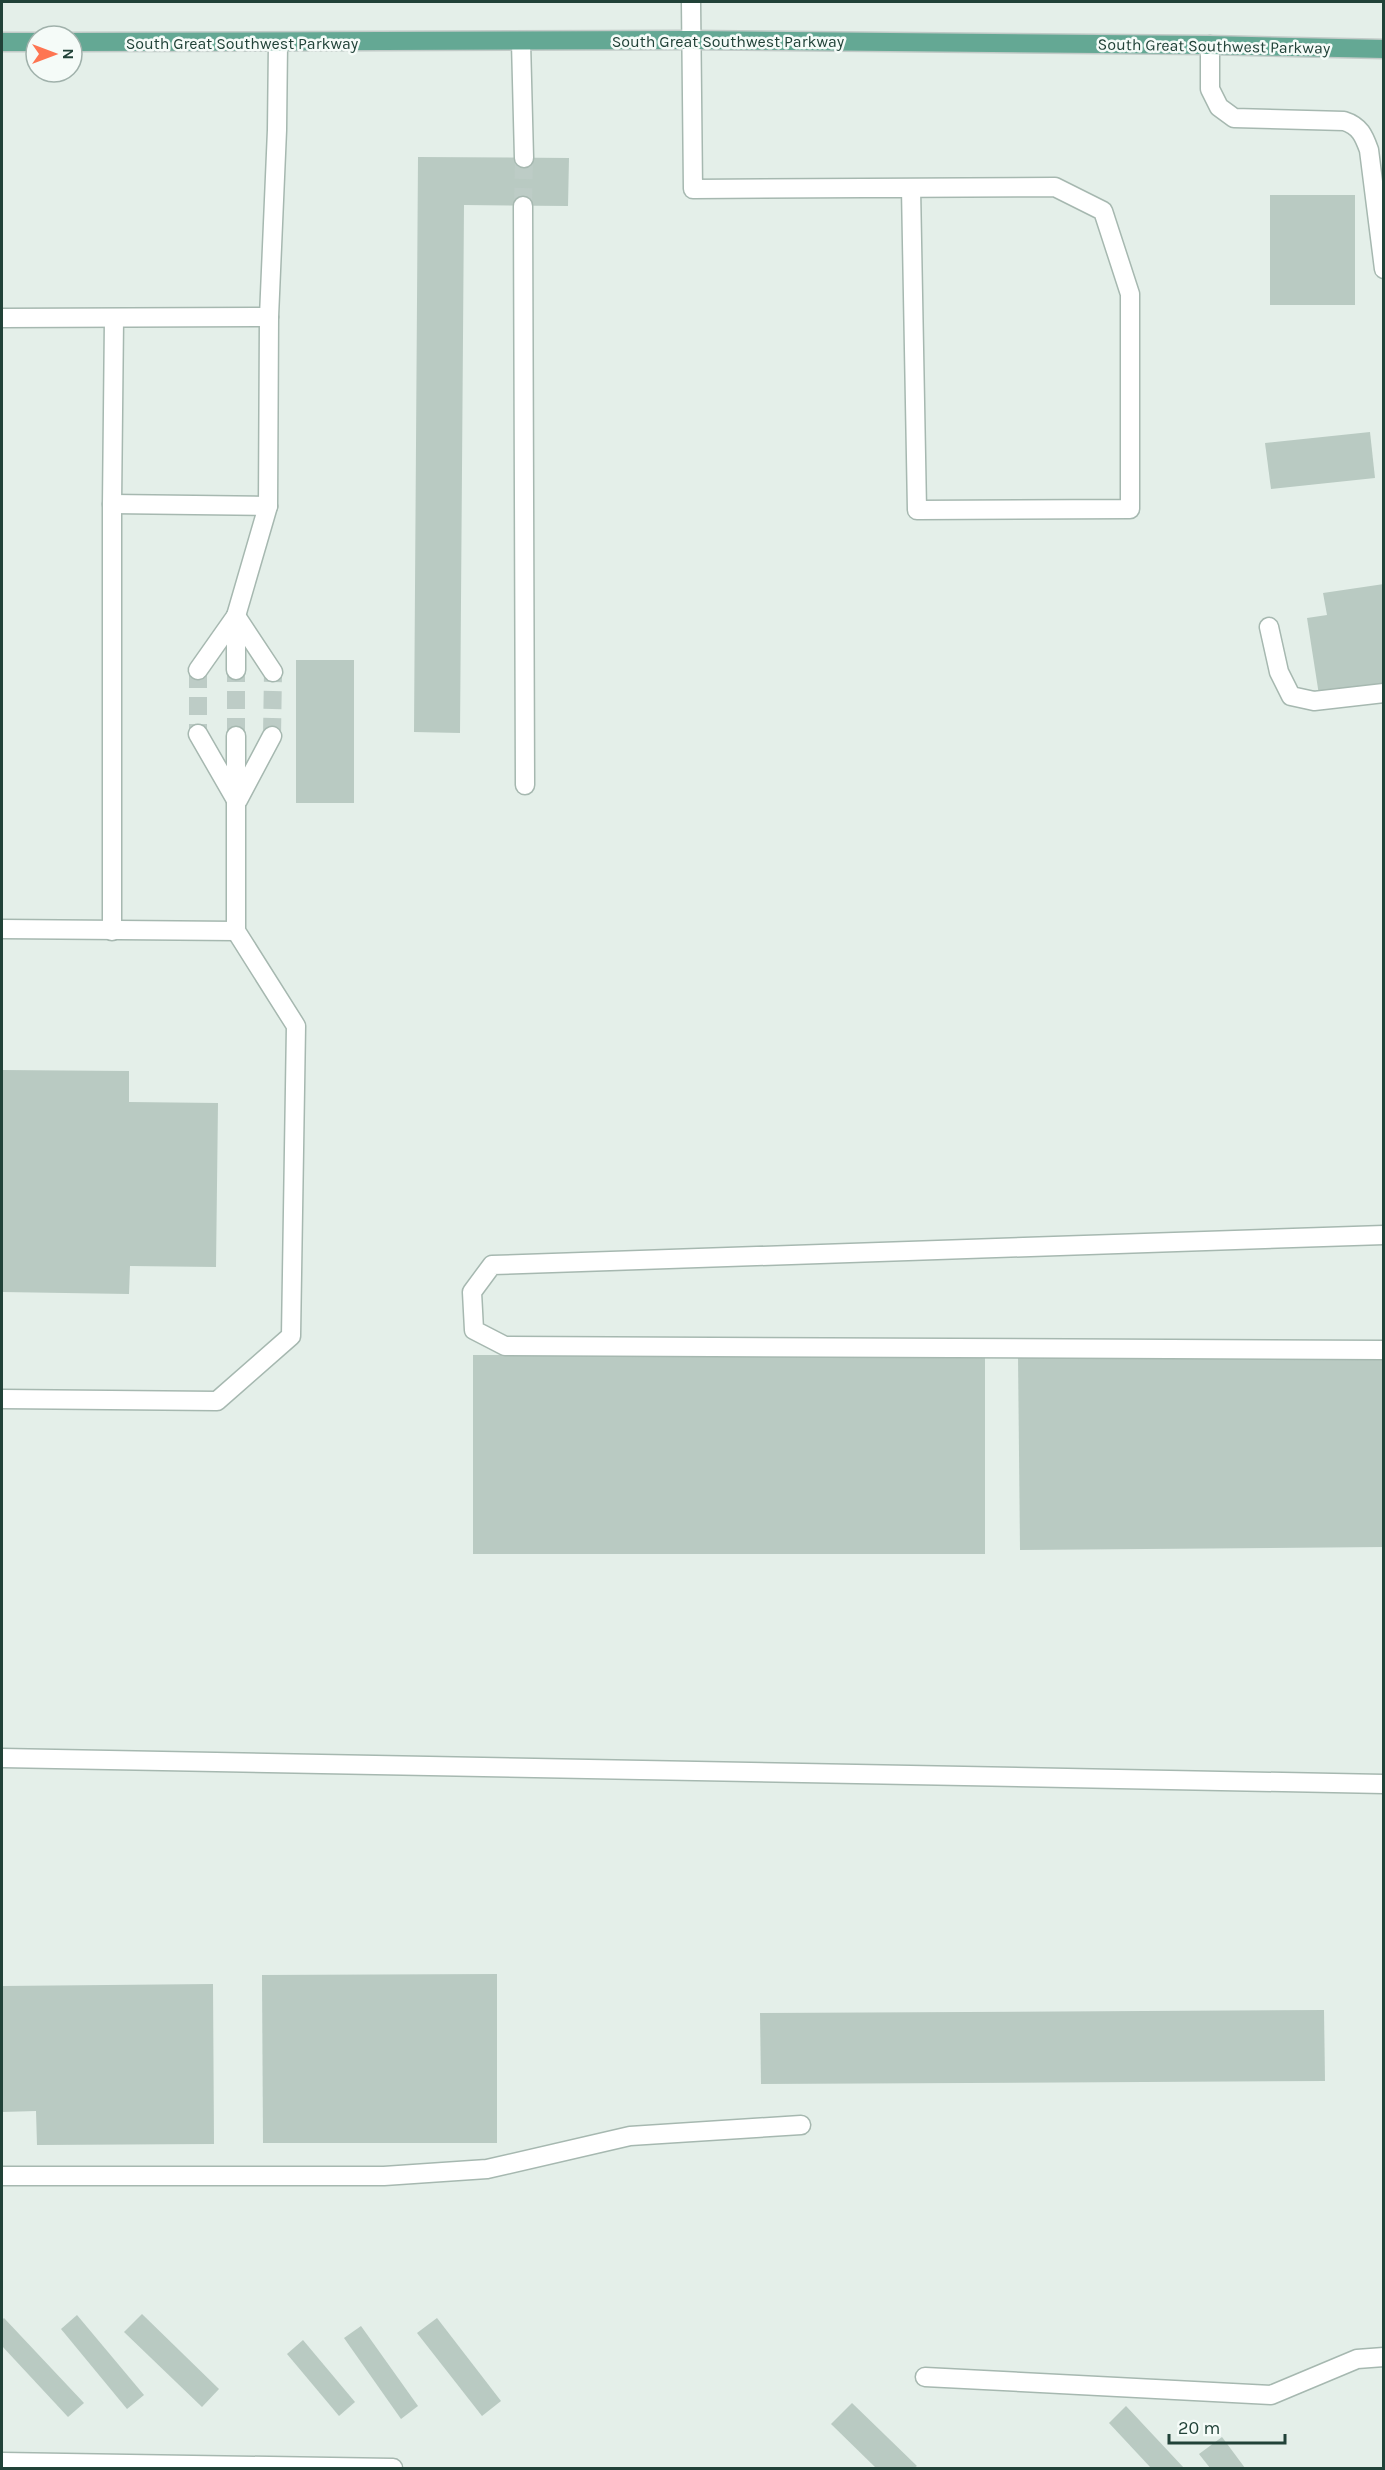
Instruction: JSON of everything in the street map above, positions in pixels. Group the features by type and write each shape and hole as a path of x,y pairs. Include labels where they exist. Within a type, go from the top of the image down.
{"main road":[{"name":"South Great Southwest Parkway","path":"84,42 691,40 1383,49"},
{"path":"2,42 24,42"}],"street":[{"path":"691,2 693,189 1055,187 1103,211 1130,294 1130,509 917,510 911,188"},
{"path":"521,42 524,158"},
{"path":"236,670 236,616 268,506 269,317 277,130 278,43"},
{"path":"1210,45 1210,89 1219,107 1234,118 1344,121 1353,124 1364,134 1369,150 1383,269"},
{"path":"523,206 525,785"},
{"path":"2,318 269,317"},
{"path":"112,932 114,319"},
{"path":"112,504 268,506"},
{"path":"198,670 236,616"},
{"path":"236,616 273,672"},
{"path":"1269,627 1279,672 1291,696 1314,701 1383,693"},
{"path":"198,734 237,802"},
{"path":"2,1399 217,1401 291,1336 296,1026 236,932 236,736"},
{"path":"237,802 272,736"},
{"path":"2,929 236,932"},
{"path":"1383,1235 492,1265 472,1292 474,1330 505,1346 1383,1350"},
{"path":"2,1758 1383,1784"},
{"path":"2,2176 384,2176 487,2169 630,2136 801,2125"},
{"path":"924,2377 1271,2395 1357,2359 1383,2357"},
{"path":"2,2462 393,2469"}],"building":[{"path":"418,157 569,158 568,206 464,205 460,733 414,732"},
{"path":"1270,195 1355,195 1355,305 1270,305"},
{"path":"1370,432 1375,478 1271,489 1265,443"},
{"path":"1384,584 1384,684 1319,695 1307,618 1327,615 1323,593"},
{"path":"296,660 354,660 354,803 296,803"},
{"path":"2,1070 129,1071 129,1102 218,1103 216,1267 130,1266 129,1294 2,1292"},
{"path":"1384,1353 1384,1547 1020,1550 1018,1356"},
{"path":"473,1355 985,1356 985,1554 473,1554"},
{"path":"497,1974 497,2143 263,2143 262,1975"},
{"path":"213,1984 214,2144 37,2145 36,2111 2,2112 2,1986"},
{"path":"1324,2010 1325,2081 761,2084 760,2013"},
{"path":"142,2314 219,2389 202,2407 124,2332"},
{"path":"77,2315 144,2395 127,2409 61,2329"},
{"path":"4,2318 84,2403 68,2417 2,2346 2,2320"},
{"path":"437,2318 501,2401 482,2416 417,2333"},
{"path":"361,2326 418,2406 401,2419 344,2338"},
{"path":"303,2340 355,2402 339,2416 287,2354"},
{"path":"852,2403 917,2466 914,2468 876,2468 831,2424"},
{"path":"1126,2406 1184,2468 1151,2468 1109,2423"},
{"path":"1222,2437 1245,2468 1210,2468 1199,2454"}],"tunnel":[{"path":"523,206 524,158"},
{"path":"198,670 198,734"},
{"path":"236,670 236,736"},
{"path":"272,736 273,672"}]}
